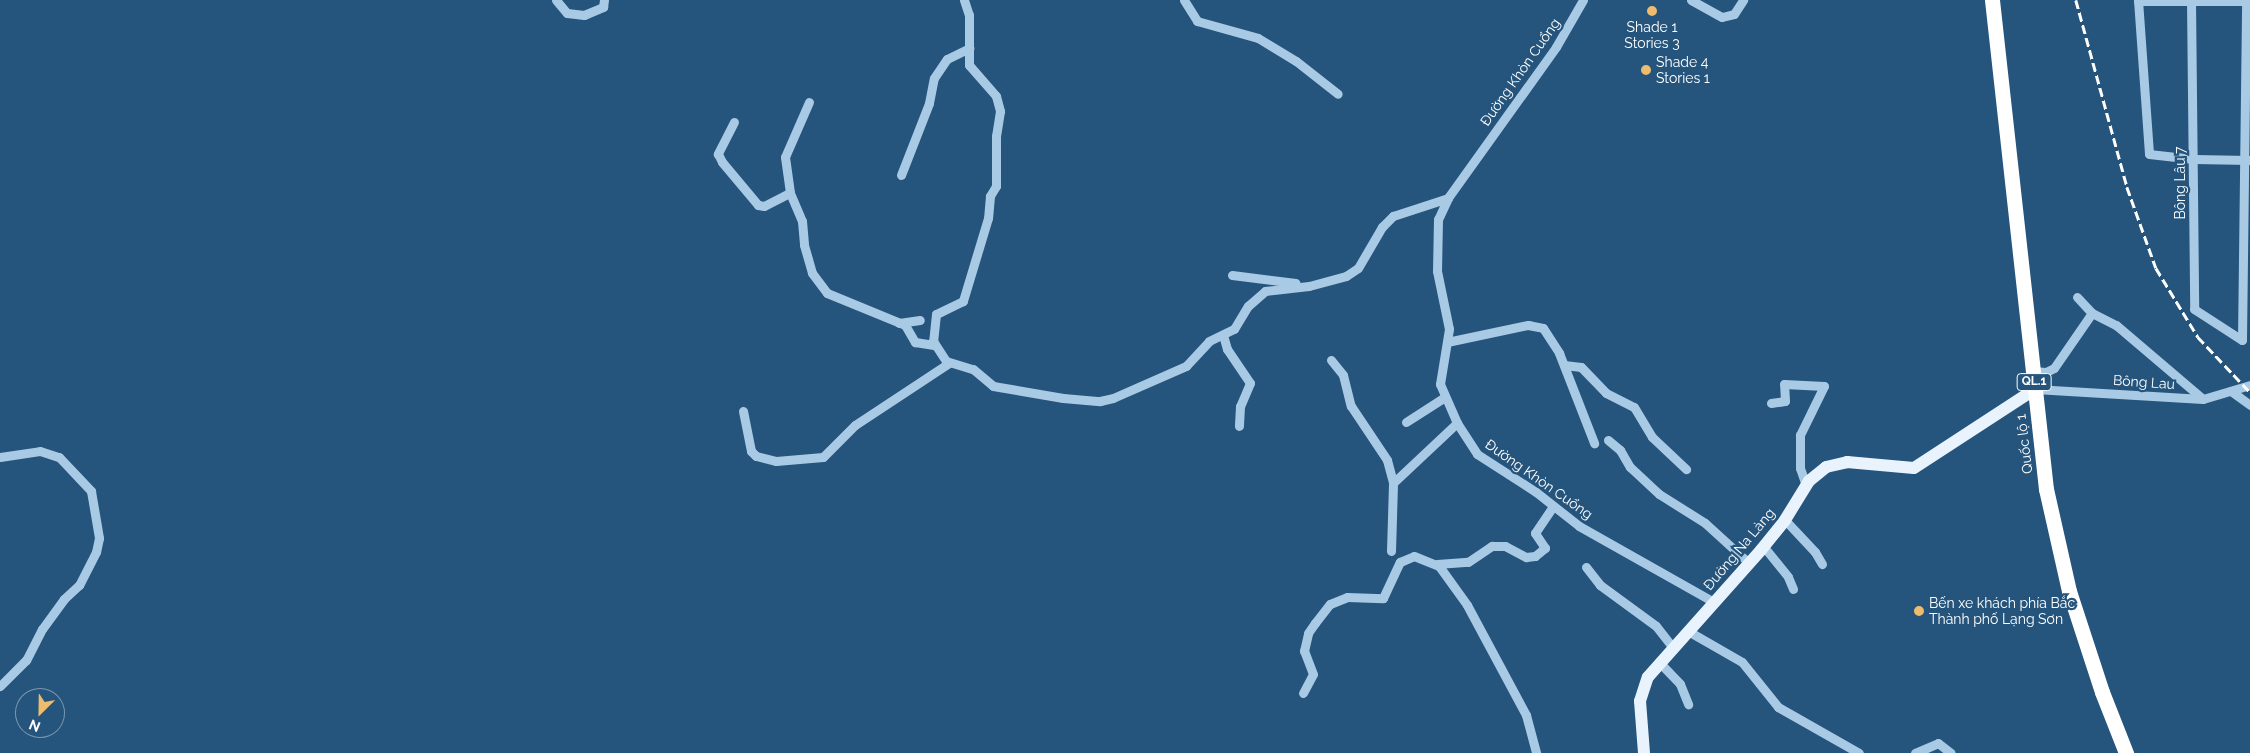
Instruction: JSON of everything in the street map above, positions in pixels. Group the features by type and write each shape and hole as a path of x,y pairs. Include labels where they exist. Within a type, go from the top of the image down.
{"highway":[{"name":"Quốc lộ 1","path":"1992,0 2046,489 2063,569 2102,692 2126,753"}],"main road":[{"name":"Đường Na Làng","path":"1644,753 1641,695 1648,677 1659,662 1764,547 1785,520 1806,485 1826,467 1847,462 1914,468 2035,389"}],"street":[{"path":"556,0 567,13 584,15 603,7 604,0"},
{"path":"934,345 936,314 955,307 963,301 988,218 990,196 996,186 996,136 1000,111 996,96 969,65 969,15 964,0"},
{"path":"1184,0 1197,21 1258,38 1296,61 1338,94"},
{"name":"Đường Khòn Cuổng","path":"1582,0 1556,47 1448,198 1438,218 1437,271 1449,329 1440,384 1457,423 1477,454 1580,526 1714,602"},
{"path":"1691,0 1722,17 1734,14 1743,0"},
{"path":"2246,0 2247,160 2194,159 2149,154 2138,1 2191,0 2246,0 2250,1"},
{"name":"Bông Lâu 7","path":"2191,0 2194,310 2242,340 2247,160"},
{"path":"901,175 929,103 934,78 947,59 970,48"},
{"path":"810,102 785,157 790,193 802,221 804,245 812,274 821,286 835,297 900,323 908,328 915,342 934,345 949,363 973,369 1000,388 1100,401 1179,369 1209,341 1234,329 1248,306 1265,291 1302,287 1346,276 1358,268 1373,240 1393,216 1448,198"},
{"path":"734,122 718,154 722,162 758,205 764,206 790,193"},
{"path":"1232,275 1295,283 1302,287"},
{"path":"2077,297 2092,313 2116,325 2203,399"},
{"path":"2032,371 2046,372 2054,368 2092,313"},
{"path":"900,323 920,320"},
{"path":"1447,342 1536,325 1548,334 1564,365 1594,443"},
{"path":"1223,335 1228,349 1250,383 1240,406 1239,426"},
{"path":"1331,360 1343,375 1350,406 1387,460 1393,483 1391,551"},
{"path":"743,411 750,445 756,456 776,461 823,458 855,425 949,363"},
{"path":"1564,365 1580,366 1606,393 1634,407 1652,437 1686,469"},
{"path":"1771,403 1784,401 1784,384 1824,386 1800,435 1800,468 1806,485"},
{"name":"Bông Lau","path":"2035,389 2203,399 2250,385"},
{"path":"2231,391 2250,406"},
{"path":"1406,422 1445,397"},
{"path":"1393,483 1457,423"},
{"path":"1608,440 1620,450 1630,467 1659,494 1704,523 1749,563"},
{"path":"0,457 40,451 59,457 91,491 99,538 96,552 79,586 64,599 42,629 26,660 0,686"},
{"path":"1303,693 1313,674 1304,655 1306,637 1328,606 1352,596 1383,598 1394,570 1407,557 1414,556 1437,564 1468,562 1492,546 1505,546 1526,557 1535,556 1544,548 1534,533 1553,506"},
{"path":"1785,520 1815,552 1822,564"},
{"path":"1764,547 1788,576 1793,589"},
{"path":"1437,564 1467,605 1526,715 1536,753"},
{"path":"1586,567 1600,585 1652,622 1673,648"},
{"path":"1688,632 1742,662 1778,707 1859,753"},
{"path":"1659,662 1680,684 1688,704"},
{"path":"1915,753 1938,743 1951,753"}],"railway":[{"path":"2076,0 2127,187 2156,268 2198,337 2250,392"}],"place":[{"name":"Shade 1 Stories 3","path":"1652,11"},
{"name":"Shade 4 Stories 1","path":"1646,70"},
{"name":"Bến xe khách phía Bắc Thành phố Lạng Sơn","path":"1919,611"}]}
